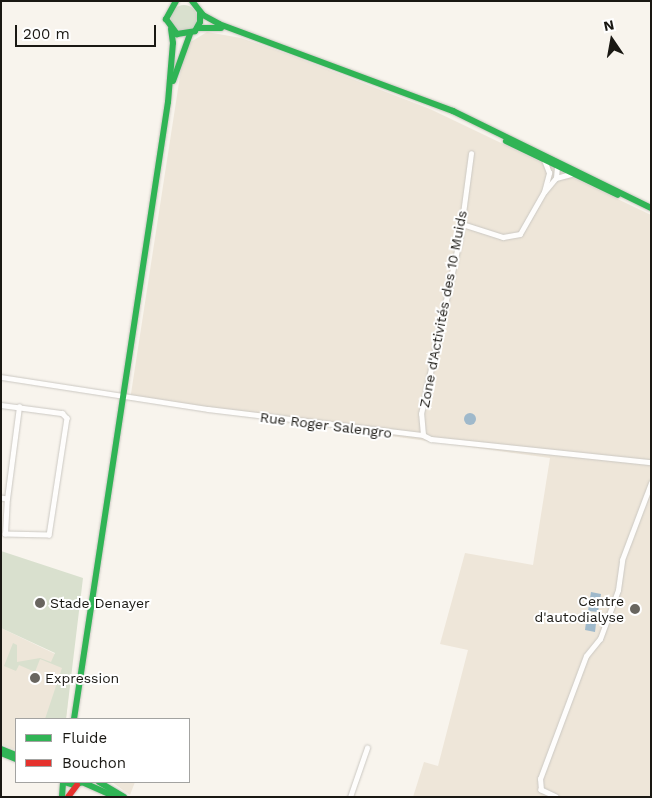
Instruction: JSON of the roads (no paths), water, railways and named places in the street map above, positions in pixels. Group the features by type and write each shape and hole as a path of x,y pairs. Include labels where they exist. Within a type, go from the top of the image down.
{"main road":[{"path":"187,1 193,3 200,12 248,35 434,105 565,164 651,208"},
{"path":"74,718 168,102 173,43 166,16 177,2"},
{"path":"198,28 200,12"},
{"path":"168,102 181,52 190,34 198,28 213,26 248,35"},
{"path":"171,30 180,35 190,34"},
{"path":"434,105 577,176 651,208"},
{"path":"1,749 15,755"},
{"path":"1,754 15,759"},
{"path":"62,797 64,783"},
{"path":"68,797 81,783 97,786 116,797"},
{"path":"102,783 124,797"}],"street":[{"name":"Zone d'Activités des 10 Muids","path":"423,435 421,414 462,224 471,154"},
{"path":"552,158 557,166 556,178"},
{"path":"543,159 549,175"},
{"path":"462,224 501,237 514,237 527,227 544,192 549,175 557,166 565,164"},
{"path":"544,192 556,178 565,174 577,176"},
{"name":"Rue Roger Salengro","path":"1,377 235,413 423,435 431,439 469,444 642,459 651,462"},
{"path":"1,405 19,407 62,413 67,418 49,535 5,534 7,499 19,407"},
{"path":"556,797 541,790 539,782 585,658 598,642 618,590 622,560 651,483"},
{"path":"1,498 7,499"},
{"path":"350,797 367,748"}],"water":[{"path":"468,413 472,413 476,419 472,425 468,425 464,421 464,417"},
{"path":"591,592 601,594 598,612 588,611"},
{"path":"587,614 597,615 595,632 585,630"}],"place":[{"name":"Stade Denayer","path":"40,603"},
{"name":"Centre d'autodialyse","path":"635,609"},
{"name":"Expression","path":"35,678"}]}
